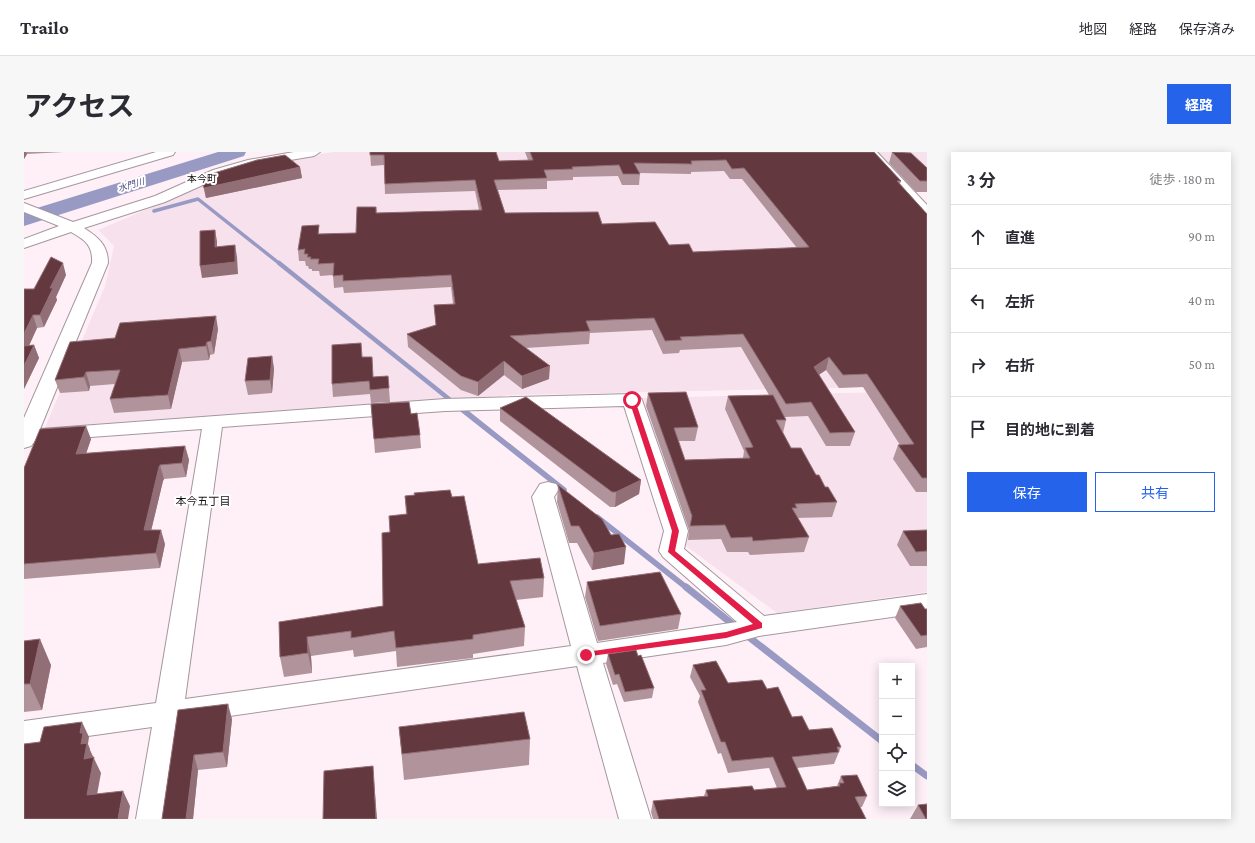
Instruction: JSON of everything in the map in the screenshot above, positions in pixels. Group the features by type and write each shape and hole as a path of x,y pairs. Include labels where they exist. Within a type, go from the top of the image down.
{"street":[{"path":"24,195 169,152"},
{"path":"24,244 68,226 160,199 218,173 248,164 314,152"},
{"path":"870,152 927,213"},
{"path":"24,207 91,237 100,250 100,263 25,438 213,422 445,405 632,400 676,531 671,552 759,626"},
{"path":"152,819 213,422"},
{"path":"548,490 543,497 586,655 635,819"},
{"path":"24,733 726,635 759,626 927,603"}],"shaded area":[{"path":"333,152 866,152 923,386 515,395 44,430 105,286 114,246 98,230 225,176"},
{"path":"876,152 927,152 927,192 913,192"},
{"path":"927,391 927,592 777,613 686,546 640,398"}],"building":[{"path":"370,152 496,152 499,161 533,160 530,152 874,152 901,181 897,181 927,214 927,478 922,478 898,445 914,444 867,374 843,375 829,357 814,367 855,432 830,433 811,402 786,404 743,334 680,337 682,340 665,341 654,318 586,321 590,331 510,336 550,366 522,376 504,361 478,382 461,376 407,334 436,325 434,305 455,304 451,275 343,281 343,275 333,276 334,263 318,264 319,259 310,259 311,257 307,257 308,254 304,254 305,249 298,250 302,226 319,225 318,234 356,233 357,207 376,207 376,213 482,210 475,180 385,184 384,155 370,155","holes":["726,160 732,169 744,168 809,247 693,252 689,244 669,245 655,222 602,224 598,212 505,213 494,180 547,178 544,170 619,165 623,174 640,174 634,163 692,164 691,161"]},
{"path":"892,152 911,153 927,168 927,181 920,181"},
{"path":"285,155 300,167 204,188 201,177 257,160"},
{"path":"215,230 215,247 235,245 235,262 200,266 200,231"},
{"path":"51,257 63,263 50,288 53,288 40,315 33,315 24,334 24,289 34,289"},
{"path":"216,316 211,341 207,342 206,346 179,349 168,395 110,399 120,370 86,372 84,377 55,380 70,342 115,338 120,323"},
{"path":"361,343 362,357 372,357 373,377 388,376 389,388 370,390 369,381 332,384 332,345"},
{"path":"34,345 24,366 24,346"},
{"path":"272,356 270,380 245,381 248,358"},
{"path":"686,392 698,427 674,428 685,460 750,458 745,448 753,447 728,396 773,395 786,420 776,420 791,448 801,448 816,475 819,475 825,487 828,487 837,502 795,504 797,508 792,508 809,537 753,541 752,537 731,538 725,525 690,526 692,516 648,393"},
{"path":"526,397 641,480 616,492 612,492 500,408"},
{"path":"409,402 411,414 417,413 420,435 374,439 371,404"},
{"path":"86,426 76,454 185,446 182,463 160,465 159,467 144,530 161,530 156,553 24,564 24,468 40,429"},
{"path":"558,485 602,519 611,535 619,534 626,547 594,553 579,526 571,526"},
{"path":"450,490 452,497 464,496 478,564 540,558 544,578 510,581 525,627 473,635 473,639 396,648 394,631 351,638 351,631 307,637 308,653 280,657 279,622 383,606 382,533 390,532 389,516 407,514 405,496 415,495 414,493"},
{"path":"927,530 927,551 916,552 903,531"},
{"path":"660,572 681,614 600,626 587,582"},
{"path":"921,603 925,609 927,609 927,635 921,636 900,606"},
{"path":"40,639 30,684 24,684 24,641"},
{"path":"636,650 638,656 641,655 654,688 625,692 619,674 615,675 608,654"},
{"path":"716,661 728,683 762,680 767,689 778,687 792,717 802,716 809,730 832,728 841,747 837,747 839,752 792,757 807,790 840,786 839,783 844,783 841,776 857,775 867,796 855,797 866,819 659,819 653,801 708,796 706,790 752,786 754,790 786,787 773,757 732,761 725,742 721,742 701,690 706,690 693,665"},
{"path":"228,704 223,752 194,755 186,819 162,819 178,710"},
{"path":"524,712 530,739 402,754 399,727"},
{"path":"82,722 80,733 83,733 81,744 87,743 84,759 94,757 87,795 123,791 118,819 24,819 24,744 40,742 44,727"},
{"path":"373,766 376,819 323,819 324,771"},
{"path":"927,804 927,819 926,819 918,805"}],"waterway":[{"name":"水門川","path":"24,219 237,152"},
{"path":"154,211 198,199 280,264"},
{"path":"279,263 459,407"},
{"path":"458,406 564,490"},
{"path":"597,517 687,588"},
{"path":"686,587 736,627"},
{"path":"745,634 879,739"},
{"path":"915,767 927,776"}],"district":[{"name":"本今町","path":"202,178"},
{"name":"本今五丁目","path":"203,501"}],"route":[{"path":"586,655 726,635 759,626 671,552 676,531 632,400"}]}
